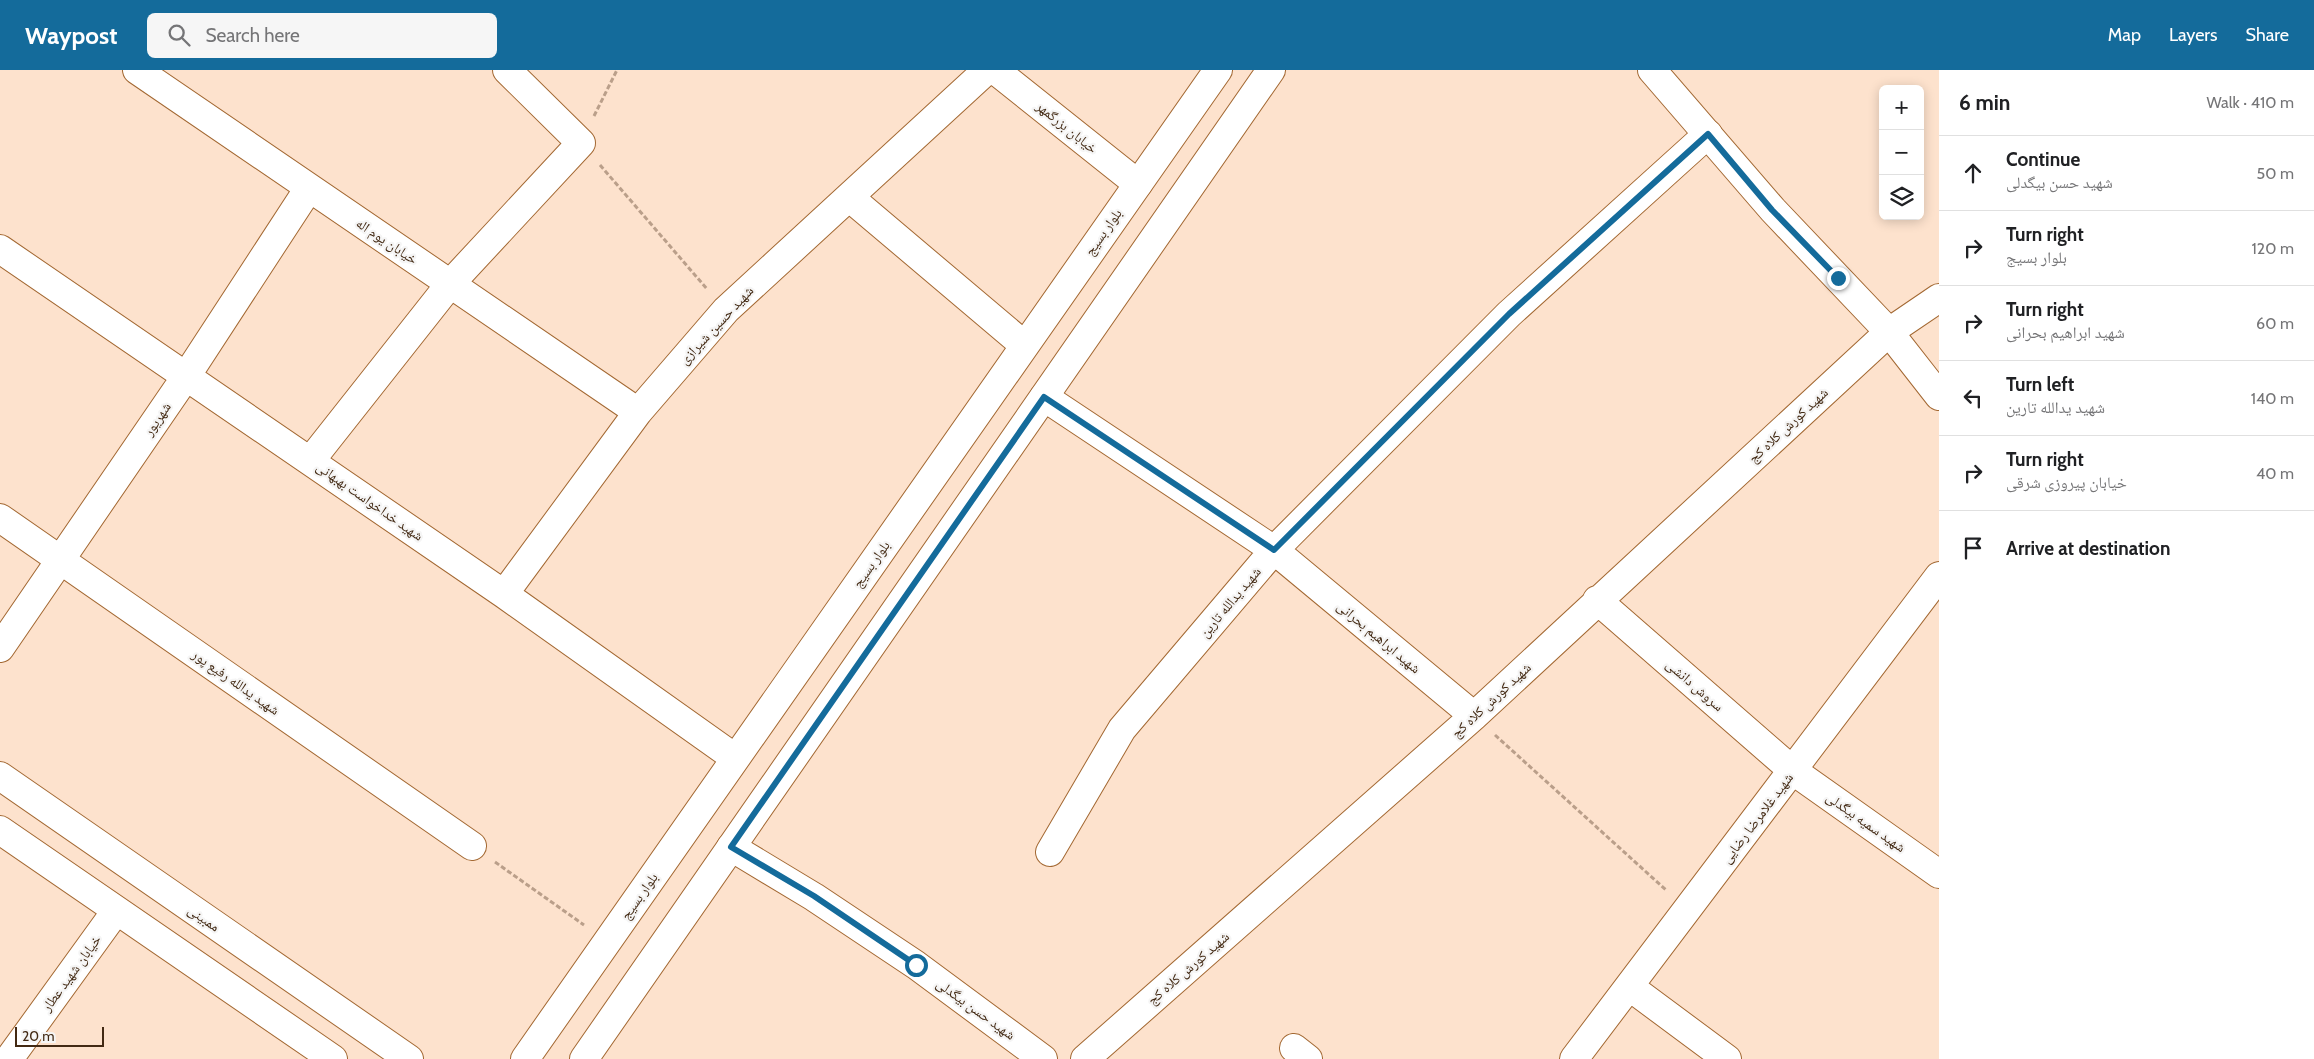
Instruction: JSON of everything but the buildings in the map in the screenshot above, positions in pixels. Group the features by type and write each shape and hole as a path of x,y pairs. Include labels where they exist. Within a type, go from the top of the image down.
{"street":[{"name":"خیابان یوم اله","path":"137,70 638,412"},
{"path":"310,460 450,284 581,143 507,70"},
{"name":"شهید حسین شیرازی","path":"504,594 638,412 726,310 987,70"},
{"name":"خیابان بزرگمهر","path":"995,70 1138,184"},
{"name":"بلوار بسیج","path":"525,1059 1218,70"},
{"path":"584,1059 1271,70"},
{"path":"1652,70 1772,210 1889,332 1939,396"},
{"name":"شهید یدالله تارین","path":"1050,852 1122,728 1274,550 1509,314 1708,134"},
{"name":"شهریور","path":"0,648 187,375 309,188"},
{"path":"849,196 1024,345"},
{"name":"شهید خداخواست بهبهانی","path":"0,249 187,375 504,594 735,758"},
{"name":"شهید کورش کلاه کج","path":"1085,1059 1474,716 1597,600 1889,332 1939,298"},
{"name":"شهید ابراهیم بحرانی","path":"1044,397 1274,550 1474,716"},
{"name":"شهید یدالله رفیع پور","path":"0,518 472,846"},
{"name":"شهید غلامرضا رضایی","path":"1574,1059 1939,576"},
{"name":"سروش دانشی","path":"1597,600 1792,770"},
{"name":"شهید سمیه بیگدلی","path":"1792,770 1939,874"},
{"name":"ممبینی","path":"0,776 409,1059"},
{"path":"0,830 333,1059"},
{"name":"شهید حسن بیگدلی","path":"731,847 814,896 908,960 1043,1059"},
{"name":"خیابان شهید عطار","path":"9,1059 116,911"},
{"path":"1630,987 1727,1059"}],"path":[{"path":"618,70 581,143 726,310"},
{"path":"1474,716 1688,910"},
{"path":"472,846 607,942"}],"route":[{"path":"916,965 814,896 731,847 1044,397 1274,550 1509,314 1708,134 1772,210 1838,278"}]}
